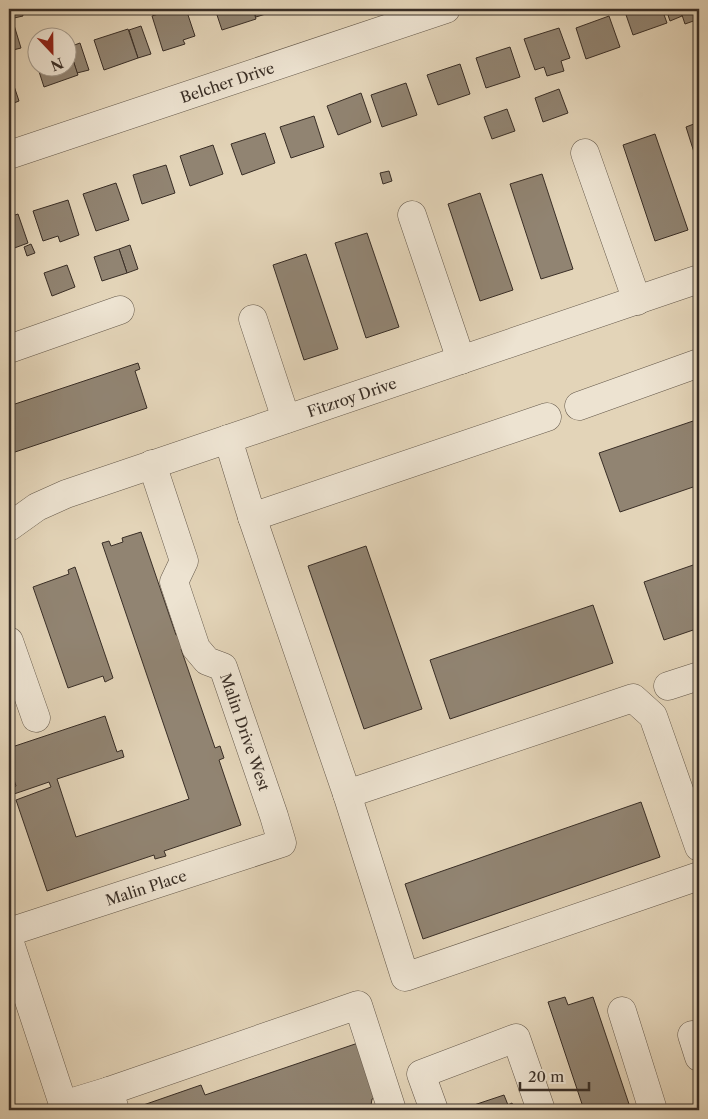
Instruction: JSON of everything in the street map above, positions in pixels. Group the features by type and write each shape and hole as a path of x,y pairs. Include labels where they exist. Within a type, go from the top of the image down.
{"street":[{"name":"Belcher Drive","path":"9,155 446,9"},
{"path":"586,153 637,301"},
{"path":"412,214 461,360"},
{"name":"Fitzroy Drive","path":"9,527 37,507 66,494 699,279"},
{"path":"9,349 120,310"},
{"path":"253,319 286,419"},
{"path":"578,406 699,363"},
{"path":"252,517 547,417"},
{"path":"228,439 252,517 347,794 405,977 699,876"},
{"name":"Malin Drive West","path":"152,464 184,561 174,582 196,648 207,661 223,667 282,843"},
{"path":"9,641 36,718"},
{"path":"668,686 699,676"},
{"path":"347,794 633,698 653,716 699,847"},
{"name":"Malin Place","path":"9,932 282,843"},
{"path":"9,940 64,1108 112,1100 358,1005 392,1110"},
{"path":"622,1011 653,1110"},
{"path":"434,1110 420,1074 516,1038 542,1110"}],"building":[{"path":"21,9 23,16 14,18 11,10"},
{"path":"174,9 186,9 195,36 183,40 185,44 163,51 152,16"},
{"path":"215,9 253,9 256,19 222,30"},
{"path":"253,9 270,9 272,12 256,17"},
{"path":"624,9 662,9 667,23 633,35"},
{"path":"666,9 680,9 682,16 670,21"},
{"path":"680,9 699,9 699,19 685,24"},
{"path":"609,16 620,47 586,59 576,28"},
{"path":"14,25 21,48 9,51 9,26"},
{"path":"141,26 151,54 138,58 129,30"},
{"path":"559,28 570,58 561,61 564,71 547,76 544,67 535,70 524,39"},
{"path":"128,29 138,58 104,70 94,40"},
{"path":"80,43 89,70 78,73 78,44"},
{"path":"510,47 520,77 486,88 476,58"},
{"path":"460,64 470,94 438,105 427,75"},
{"path":"9,71 19,101 9,105"},
{"path":"41,78 70,78 44,87"},
{"path":"406,83 417,115 382,127 371,95"},
{"path":"559,89 568,113 543,122 535,98"},
{"path":"361,93 371,122 338,135 327,106"},
{"path":"507,109 515,131 492,139 484,117"},
{"path":"314,116 324,147 291,158 280,127"},
{"path":"699,122 699,168 686,127"},
{"path":"265,133 275,163 242,175 231,144"},
{"path":"655,134 688,230 655,241 623,145"},
{"path":"213,145 223,174 190,186 180,156"},
{"path":"166,165 175,193 142,204 133,175"},
{"path":"389,171 392,181 383,184 380,173"},
{"path":"542,174 573,269 541,279 510,184"},
{"path":"116,183 129,220 96,231 83,194"},
{"path":"480,193 513,290 480,301 448,204"},
{"path":"68,200 79,235 60,242 58,236 43,241 33,211"},
{"path":"18,214 28,243 9,250 9,217"},
{"path":"367,233 399,327 366,338 335,243"},
{"path":"31,244 35,253 27,256 24,247"},
{"path":"130,245 138,269 127,273 119,249"},
{"path":"119,249 127,273 102,281 94,257"},
{"path":"306,254 338,349 304,360 273,265"},
{"path":"67,265 75,287 52,296 44,273"},
{"path":"138,363 140,369 135,371 147,408 9,454 9,406"},
{"path":"699,419 699,485 620,512 599,453"},
{"path":"141,532 176,635 181,633 186,647 181,649 215,748 220,746 224,758 219,760 241,825 164,851 166,856 155,859 154,855 47,891 16,800 51,787 49,782 14,794 12,788 16,786 9,764 9,748 105,716 117,752 122,750 124,757 57,779 76,837 189,799 102,543 109,541 111,546 123,542 122,538"},
{"path":"366,546 422,709 364,729 308,566"},
{"path":"699,563 699,628 664,640 644,582"},
{"path":"75,567 113,678 105,682 103,676 68,688 33,587 69,574 68,570"},
{"path":"593,605 613,663 450,719 430,660"},
{"path":"641,802 660,857 423,939 405,884"},
{"path":"565,997 568,1005 593,997 631,1110 584,1110 548,1002"},
{"path":"361,1042 380,1096 372,1099 371,1105 356,1110 129,1110 201,1085 205,1095"},
{"path":"504,1095 508,1105 512,1103 515,1110 473,1110 471,1106"}]}
